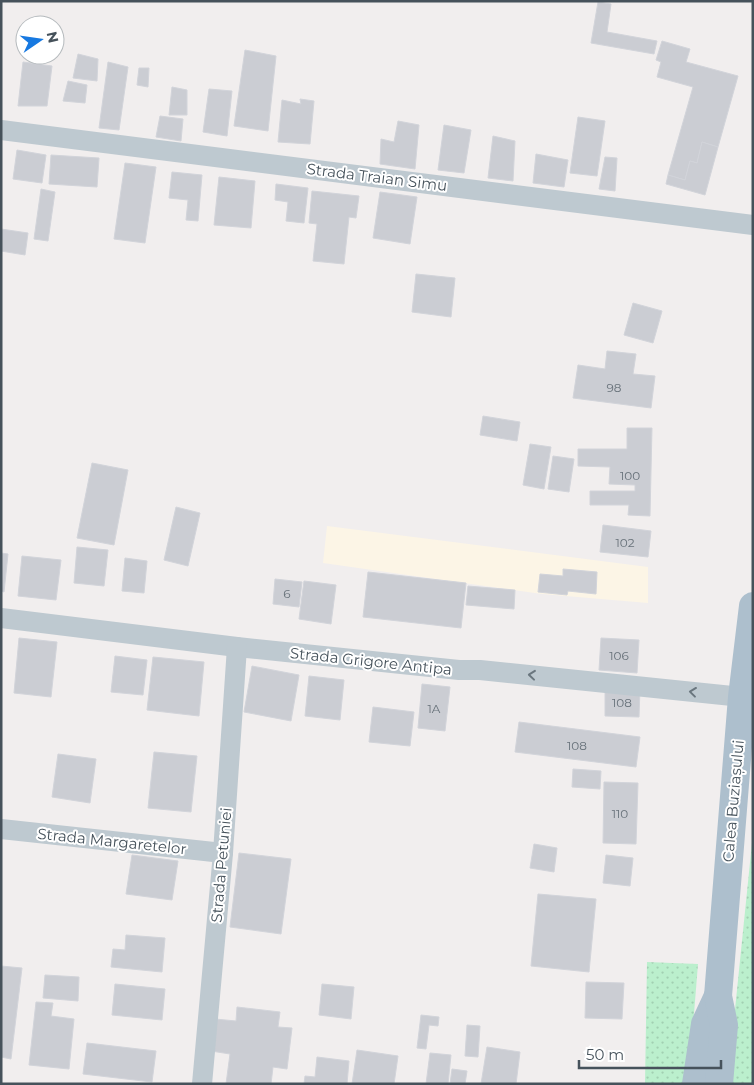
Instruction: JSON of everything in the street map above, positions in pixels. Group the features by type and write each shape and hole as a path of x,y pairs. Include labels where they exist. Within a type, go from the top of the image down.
{"main road":[{"name":"Calea Buziașului","path":"719,1084 724,1025 718,996 742,697 753,606"},
{"name":"Calea Buziașului","path":"696,1084 705,1024 718,996"}],"street":[{"name":"Strada Traian Simu","path":"1,130 753,225"},
{"name":"Strada Grigore Antipa","path":"1,618 237,647 742,697"},
{"name":"Strada Petuniei","path":"202,1084 223,854 237,647"},
{"name":"Strada Margaretelor","path":"1,829 223,854"}],"shaded area":[{"path":"327,526 648,567 648,603 542,594 323,563"}],"green space":[{"path":"753,833 753,1084 730,1084 732,1039"},
{"path":"647,962 698,964 691,1051 685,1084 645,1084"}],"building":[{"path":"598,2 611,4 607,32 657,41 654,54 591,43"},
{"path":"662,41 690,49 686,62 738,76 718,147 702,142 697,163 690,161 685,180 668,175 693,87 657,77 661,62 656,60"},
{"path":"245,50 276,56 268,131 234,126"},
{"path":"78,54 98,59 97,81 73,78"},
{"path":"108,62 128,67 119,130 99,128"},
{"path":"23,65 52,66 47,106 18,106"},
{"path":"139,68 149,68 148,87 137,85"},
{"path":"68,81 87,85 85,103 63,101"},
{"path":"172,87 187,90 187,115 169,115"},
{"path":"209,89 232,91 227,136 203,132"},
{"path":"300,99 314,101 310,144 278,142 282,100 301,104"},
{"path":"160,116 183,119 181,141 156,137"},
{"path":"578,117 605,121 597,176 570,173"},
{"path":"398,121 419,125 415,169 380,164 381,139 394,142"},
{"path":"444,125 471,130 464,173 438,170"},
{"path":"493,136 515,141 513,181 488,178"},
{"path":"702,142 718,147 705,195 666,184 668,175 685,180 690,161 697,163"},
{"path":"17,150 46,155 42,183 13,179"},
{"path":"536,154 568,160 564,187 533,183"},
{"path":"51,155 99,158 97,187 49,184"},
{"path":"605,157 617,158 615,191 599,189"},
{"path":"125,163 156,167 145,243 114,239"},
{"path":"172,172 202,175 198,221 186,220 188,200 169,198"},
{"path":"219,177 255,181 251,228 214,225"},
{"path":"276,184 308,188 304,223 286,221 288,202 275,200"},
{"path":"41,189 55,192 48,241 34,239"},
{"path":"312,191 359,196 356,218 349,217 344,264 313,261 317,224 309,223"},
{"path":"380,192 417,197 410,244 373,238"},
{"path":"1,229 28,233 25,255 1,251"},
{"path":"416,274 455,278 451,317 412,312"},
{"path":"633,303 662,311 653,343 624,335"},
{"path":"607,351 636,354 633,374 655,376 651,408 573,398 578,365 605,369"},
{"path":"483,416 520,422 517,441 480,435"},
{"path":"627,428 652,428 650,516 628,515 629,505 590,505 590,491 635,491 635,485 609,484 610,467 578,466 578,449 627,449"},
{"path":"530,444 551,447 544,489 523,485"},
{"path":"553,456 574,459 569,492 548,489"},
{"path":"92,463 128,470 114,545 77,538"},
{"path":"176,507 200,513 188,566 164,560"},
{"path":"603,525 651,531 648,557 600,552"},
{"path":"77,547 108,550 104,586 74,583"},
{"path":"1,553 8,554 4,592 1,591"},
{"path":"22,556 61,560 56,600 18,596"},
{"path":"125,558 147,561 144,593 122,591"},
{"path":"563,569 597,572 596,594 568,591 567,595 538,592 540,574 563,576"},
{"path":"368,572 466,583 461,628 363,617"},
{"path":"275,579 302,582 299,607 273,604"},
{"path":"304,581 336,585 331,624 299,619"},
{"path":"468,586 515,590 514,609 466,605"},
{"path":"19,638 57,642 51,697 14,693"},
{"path":"601,638 639,640 637,673 599,670"},
{"path":"115,656 147,660 143,695 111,692"},
{"path":"153,657 204,662 199,716 147,710"},
{"path":"252,666 299,675 291,721 244,712"},
{"path":"309,676 344,680 340,720 305,716"},
{"path":"422,684 450,687 445,731 418,728"},
{"path":"605,687 640,688 639,717 605,716"},
{"path":"373,707 414,712 410,746 369,742"},
{"path":"519,722 640,737 636,767 515,752"},
{"path":"154,752 197,756 191,812 148,808"},
{"path":"58,754 96,759 90,803 52,797"},
{"path":"573,769 601,771 600,789 572,787"},
{"path":"604,782 638,783 636,844 603,843"},
{"path":"534,844 557,848 554,872 530,868"},
{"path":"239,853 291,859 281,934 230,927"},
{"path":"132,855 178,861 172,900 126,894"},
{"path":"606,855 633,858 630,886 603,883"},
{"path":"538,894 596,899 589,972 531,966"},
{"path":"126,935 165,938 162,972 111,967 113,949 125,950"},
{"path":"1,966 22,968 11,1059 1,1057"},
{"path":"45,975 79,977 78,1001 43,998"},
{"path":"586,982 624,983 622,1019 585,1018"},
{"path":"115,984 165,989 162,1020 112,1015"},
{"path":"322,984 354,987 351,1019 319,1015"},
{"path":"36,1002 53,1003 51,1016 74,1019 69,1069 29,1065"},
{"path":"237,1007 280,1012 278,1027 292,1028 287,1069 273,1067 271,1084 226,1084 230,1054 211,1051 215,1019 236,1021"},
{"path":"421,1015 439,1017 438,1026 429,1025 426,1049 417,1048"},
{"path":"467,1025 480,1026 478,1057 465,1056"},
{"path":"87,1043 156,1051 152,1082 83,1074"},
{"path":"487,1047 520,1052 516,1084 481,1084"},
{"path":"357,1050 398,1056 394,1084 352,1084"},
{"path":"430,1053 451,1055 448,1084 426,1084"},
{"path":"317,1057 349,1061 347,1084 304,1084 305,1076 315,1077"},
{"path":"452,1069 467,1071 465,1084 450,1084"}]}
